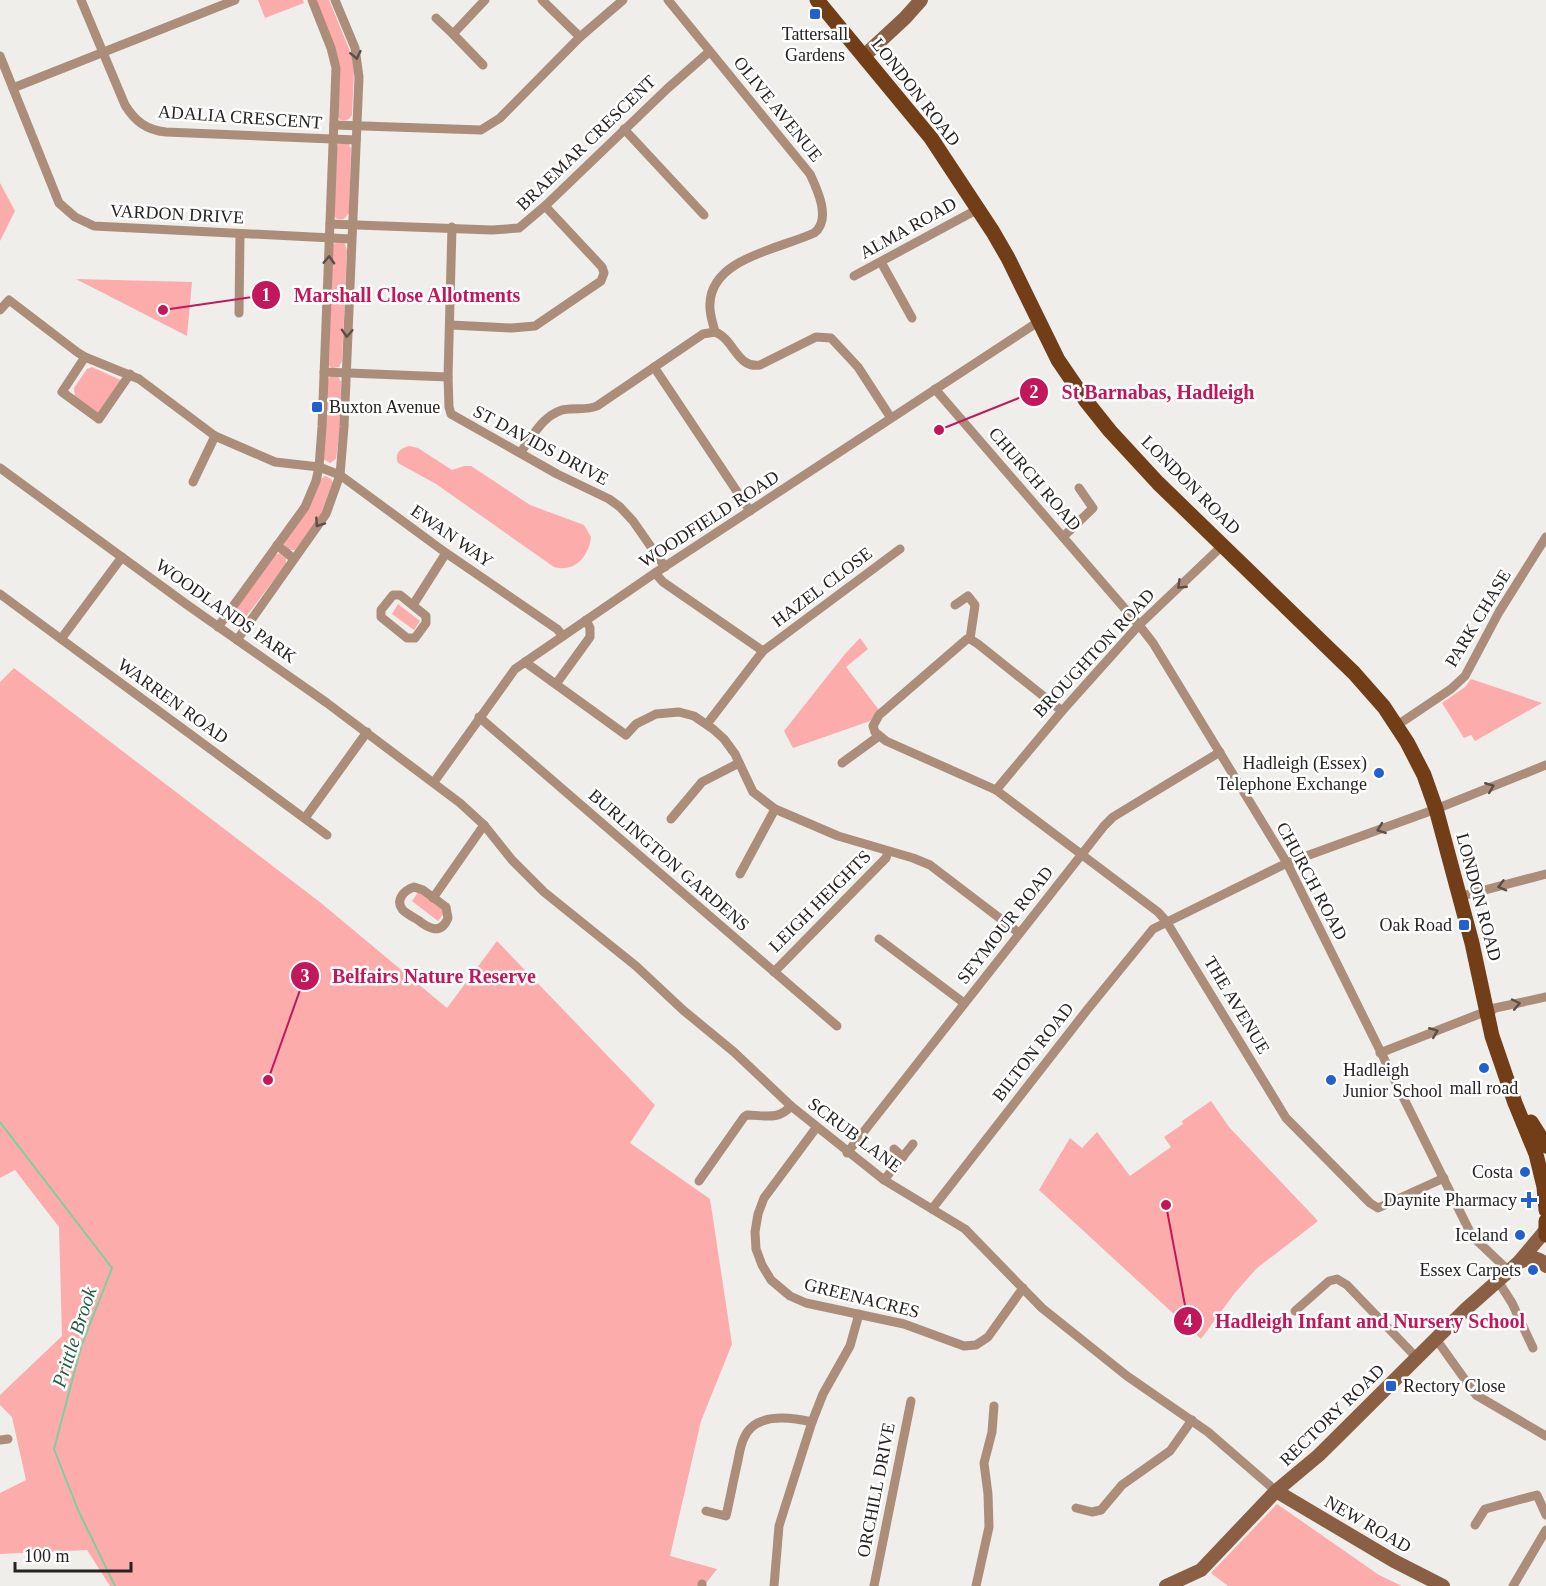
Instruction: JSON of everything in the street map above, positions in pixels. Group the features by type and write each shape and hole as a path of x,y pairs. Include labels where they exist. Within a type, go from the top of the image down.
{"main road":[{"name":"LONDON ROAD","path":"817,0 919,122 1008,258 1038,322 1068,376 1110,431 1158,483 1354,673 1384,707 1410,747 1424,775 1436,809 1472,943 1487,1012"},
{"path":"1487,1012 1498,1032 1536,1132 1546,1146"},
{"path":"1487,1012 1492,1036 1538,1163 1546,1210"},
{"path":"1512,1070 1510,1074 1518,1098 1515,1103"}],"street":[{"name":"ADALIA CRESCENT","path":"81,0 125,105 134,117 150,129 166,132 356,140"},
{"path":"13,88 235,0"},
{"path":"218,627 305,507 319,467 336,68 331,48 312,0"},
{"path":"237,640 326,514 340,475 359,77 355,48 335,0"},
{"path":"453,34 485,0"},
{"path":"542,0 580,37"},
{"path":"334,125 481,130 500,118 580,37 623,0"},
{"name":"OLIVE AVENUE","path":"668,0 810,174 822,207 821,225 814,233 737,263 720,276 711,292 710,305 715,332"},
{"path":"864,56 921,0"},
{"path":"436,18 483,65"},
{"name":"BRAEMAR CRESCENT","path":"330,224 492,230 519,228 545,207 668,87 709,52"},
{"name":"VARDON DRIVE","path":"0,57 58,203 75,217 94,226 351,239"},
{"path":"624,129 704,215"},
{"path":"451,325 512,328 535,326 601,281 604,276 602,267 545,207"},
{"name":"ALMA ROAD","path":"854,276 978,209"},
{"name":"ST DAVIDS DRIVE","path":"452,227 449,411 454,418 620,507 633,521 665,567"},
{"path":"239,313 240,234"},
{"path":"881,262 912,318"},
{"path":"0,310 9,300 85,357 139,379 215,436 275,462 319,467"},
{"name":"WOODFIELD ROAD","path":"434,782 515,669 655,573 1038,322"},
{"path":"521,452 552,412 567,408 590,409 597,406 707,332 715,332 725,338 744,363 754,366 816,337 831,338 858,367 891,418"},
{"path":"85,357 62,392 99,419 130,374"},
{"path":"654,367 750,512"},
{"path":"324,372 448,377"},
{"name":"CHURCH ROAD","path":"935,389 1139,625 1287,863 1472,1236 1514,1266"},
{"path":"193,482 215,436"},
{"name":"EWAN WAY","path":"319,467 340,475 446,553 558,629 563,636"},
{"name":"WOODLANDS PARK","path":"0,468 434,782"},
{"path":"1063,537 1093,508 1079,488"},
{"name":"PARK CHASE","path":"1396,726 1451,689 1465,676 1499,612 1546,537"},
{"path":"277,545 294,558"},
{"name":"BROUGHTON ROAD","path":"996,790 1062,711 1139,625 1223,545"},
{"name":"HAZEL CLOSE","path":"707,724 763,651 900,549"},
{"path":"412,605 446,553"},
{"path":"62,639 122,557"},
{"path":"655,573 663,582 763,651"},
{"name":"WARREN ROAD","path":"0,594 327,835"},
{"path":"393,595 400,595 412,605 427,619 415,638 407,638 381,617 381,610 393,595"},
{"path":"955,605 968,596 975,605 970,639"},
{"path":"556,684 590,637 590,628 586,620"},
{"path":"842,762 879,736 873,726 879,715 967,639 970,639"},
{"path":"970,639 1062,711"},
{"path":"525,662 626,735 642,720 663,712 686,714 707,724 724,739 753,792 775,809 838,836 930,865 1019,933"},
{"name":"BURLINGTON GARDENS","path":"479,717 837,1026"},
{"path":"305,818 367,732"},
{"name":"THE AVENUE","path":"879,736 996,790 1158,912 1166,921 1286,1118 1370,1203 1378,1208 1444,1178"},
{"name":"SEYMOUR ROAD","path":"848,1153 1081,854 1113,817 1220,752"},
{"path":"671,819 702,782 739,763"},
{"name":"BILTON ROAD","path":"932,1209 1153,929 1287,863 1436,809 1546,765"},
{"name":"SCRUB LANE","path":"434,782 484,825 512,860 544,892 636,966 816,1128 884,1180 965,1229 1042,1308 1127,1376 1192,1420 1276,1491"},
{"path":"740,874 775,809"},
{"path":"433,897 484,825"},
{"name":"LEIGH HEIGHTS","path":"774,972 886,858 888,852"},
{"path":"1458,897 1546,874"},
{"path":"414,887 433,897 446,907 448,914 445,925 436,930 429,929 402,909 400,903 405,891 414,887"},
{"path":"879,939 964,1003"},
{"path":"1380,1053 1495,1008 1546,998"},
{"path":"699,1181 744,1117 747,1115 770,1117 780,1115 791,1106"},
{"name":"GREENACRES","path":"816,1128 761,1206 755,1232 759,1257 771,1280 790,1296 806,1304 904,1324 959,1345 972,1346 988,1337 1023,1288"},
{"path":"884,1180 914,1144"},
{"path":"894,1149 903,1157"},
{"name":"RECTORY ROAD","path":"1166,1586 1201,1570 1276,1491 1319,1455 1416,1358 1514,1266 1546,1229"},
{"path":"1514,1266 1533,1257 1540,1259 1546,1266"},
{"path":"1295,1311 1329,1281 1337,1280 1347,1285 1416,1358"},
{"path":"1498,1281 1512,1303 1533,1348"},
{"path":"774,1586 779,1526 812,1422 823,1394 854,1337 859,1314"},
{"path":"1436,1339 1476,1395 1546,1436"},
{"name":"ORCHILL DRIVE","path":"874,1586 911,1401"},
{"path":"976,1586 989,1527 984,1463 992,1432 994,1406"},
{"path":"706,1511 726,1516 742,1444 745,1435 752,1427 764,1420 776,1418 794,1418 812,1422"},
{"path":"1076,1508 1092,1512 1101,1510 1122,1485 1170,1451 1192,1420"},
{"name":"NEW ROAD","path":"1276,1491 1394,1561 1443,1586"},
{"path":"1475,1525 1485,1509 1537,1495 1546,1515"},
{"path":"1514,1586 1546,1530"}],"shaded area":[{"path":"258,0 303,0 304,3 265,18"},
{"path":"314,0 329,0 352,56 354,72 352,115 346,120 340,120 337,115 339,71"},
{"path":"339,143 349,144 351,149 349,213 344,219 336,218 333,214"},
{"path":"0,183 15,211 0,241"},
{"path":"337,241 344,242 347,250 342,361 339,367 332,368 329,366 332,246"},
{"path":"76,279 192,282 187,336"},
{"path":"92,367 125,382 99,415 75,398 74,388 87,369"},
{"path":"331,376 338,376 341,382 340,429 336,459 330,463 323,459 327,380"},
{"path":"409,446 418,448 452,470 471,466 530,505 584,525 591,537 584,556 568,568 554,567 436,484 398,463 399,452"},
{"path":"325,476 333,483 323,512 295,550 288,550 284,544 286,540 319,480"},
{"path":"280,553 286,558 286,564 242,622 234,622 231,618 234,612 275,555"},
{"path":"398,604 420,621 414,630 392,614"},
{"path":"860,638 868,649 846,667 879,710 870,721 793,748 784,731"},
{"path":"14,668 321,903 447,1008 497,941 655,1105 630,1143 710,1199 732,1344 701,1421 670,1556 717,1569 704,1586 110,1586 87,1550 0,1554 0,1493 26,1480 12,1417 0,1405 0,1395 62,1336 59,1227 15,1170 0,1178 0,682"},
{"path":"1471,679 1542,703 1475,741 1471,735 1464,738 1442,703 1465,687"},
{"path":"419,891 446,911 438,921 412,901"},
{"path":"1211,1101 1229,1127 1318,1221 1256,1269 1234,1294 1201,1339 1039,1190 1070,1138 1082,1148 1097,1132 1130,1176 1171,1147 1164,1137"},
{"path":"1277,1504 1379,1575 1402,1586 1228,1586 1211,1573"}],"waterway":[{"name":"Prittle Brook","path":"0,1122 112,1268 81,1347 54,1449 78,1510 115,1586"}],"place":[{"name":"Tattersall Gardens","path":"815,14"},
{"name":"Marshall Close Allotments","path":"163,310"},
{"name":"Buxton Avenue","path":"317,407"},
{"name":"St Barnabas, Hadleigh","path":"939,430"},
{"name":"Hadleigh (Essex) Telephone Exchange","path":"1379,773"},
{"name":"Oak Road","path":"1464,925"},
{"name":"mall road","path":"1484,1068"},
{"name":"Belfairs Nature Reserve","path":"268,1080"},
{"name":"Hadleigh Junior School","path":"1331,1080"},
{"name":"Costa","path":"1525,1172"},
{"name":"Daynite Pharmacy","path":"1529,1200"},
{"name":"Hadleigh Infant and Nursery School","path":"1166,1205"},
{"name":"Iceland","path":"1520,1235"},
{"name":"Essex Carpets","path":"1533,1270"},
{"name":"Rectory Close","path":"1391,1386"}]}
